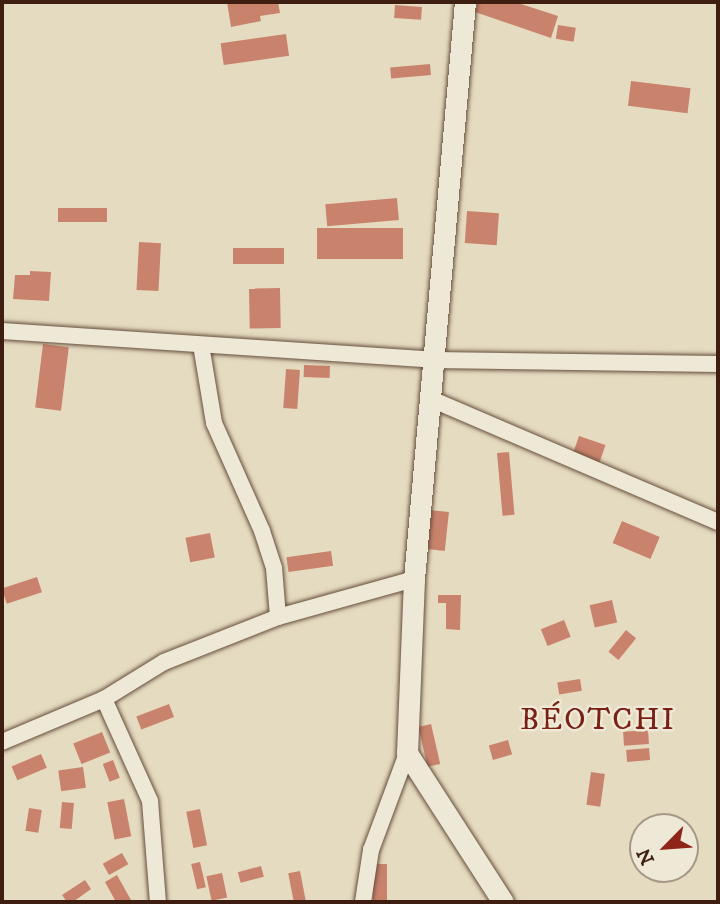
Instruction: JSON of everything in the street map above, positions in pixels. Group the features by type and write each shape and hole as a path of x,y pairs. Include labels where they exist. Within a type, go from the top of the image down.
{"street":[{"path":"363,902 371,850 407,753 414,579 465,2"},
{"path":"2,331 434,360 718,365"},
{"path":"201,345 214,423 262,531 274,568 278,617"},
{"path":"431,399 718,522"},
{"path":"2,743 104,699 164,662 278,617 414,579"},
{"path":"104,699 150,801 158,902"},
{"path":"407,753 503,902"}],"building":[{"path":"227,2 278,2 280,13 260,16 261,21 231,27"},
{"path":"478,2 515,2 558,16 551,38 475,12"},
{"path":"395,5 422,7 421,20 394,18"},
{"path":"558,25 576,28 574,42 556,39"},
{"path":"286,34 289,56 224,65 221,43"},
{"path":"430,64 431,75 391,78 390,67"},
{"path":"631,81 691,88 688,113 628,106"},
{"path":"397,198 399,220 327,226 325,204"},
{"path":"58,208 107,208 107,222 58,222"},
{"path":"467,211 499,213 497,245 465,243"},
{"path":"317,228 403,228 403,259 317,259"},
{"path":"139,242 161,243 158,291 136,290"},
{"path":"233,248 284,248 284,264 233,264"},
{"path":"30,271 51,272 49,301 13,299 15,275 30,275"},
{"path":"280,288 281,328 250,329 249,289"},
{"path":"43,344 69,347 61,411 35,408"},
{"path":"304,365 330,366 330,378 304,377"},
{"path":"286,369 300,370 297,409 283,408"},
{"path":"579,436 605,445 600,462 573,453"},
{"path":"509,452 514,515 503,516 497,453"},
{"path":"429,510 449,512 445,551 425,549"},
{"path":"622,521 660,537 650,559 613,543"},
{"path":"210,533 215,558 190,562 185,538"},
{"path":"331,551 333,566 289,572 286,557"},
{"path":"37,577 42,592 7,604 2,588"},
{"path":"438,595 461,595 460,630 446,629 446,603 438,603"},
{"path":"612,600 617,622 595,628 590,605"},
{"path":"564,620 571,637 548,646 541,629"},
{"path":"626,630 636,638 618,660 608,652"},
{"path":"580,679 582,691 559,694 557,683"},
{"path":"169,704 174,717 141,730 136,717"},
{"path":"431,724 440,764 428,767 418,727"},
{"path":"648,730 649,744 624,746 623,732"},
{"path":"102,732 110,752 81,764 73,744"},
{"path":"508,740 512,754 493,760 489,746"},
{"path":"649,748 650,760 627,762 626,750"},
{"path":"41,754 47,768 17,780 12,767"},
{"path":"113,760 120,778 110,782 103,764"},
{"path":"83,767 86,788 61,791 58,770"},
{"path":"591,772 605,774 600,807 586,805"},
{"path":"124,799 131,836 115,840 107,802"},
{"path":"62,802 74,803 72,829 60,828"},
{"path":"29,808 42,810 38,833 25,831"},
{"path":"200,809 207,845 193,848 186,812"},
{"path":"122,853 128,864 109,875 103,864"},
{"path":"200,862 206,887 197,889 191,864"},
{"path":"373,864 387,864 387,900 373,900"},
{"path":"261,866 264,877 241,883 238,872"},
{"path":"300,871 306,902 294,902 288,873"},
{"path":"222,873 227,897 212,901 206,876"},
{"path":"117,875 131,900 127,902 116,902 105,882"},
{"path":"85,880 91,889 73,902 67,902 62,895"}],"district":[{"name":"BÉOTCHI","path":"598,721"}]}
